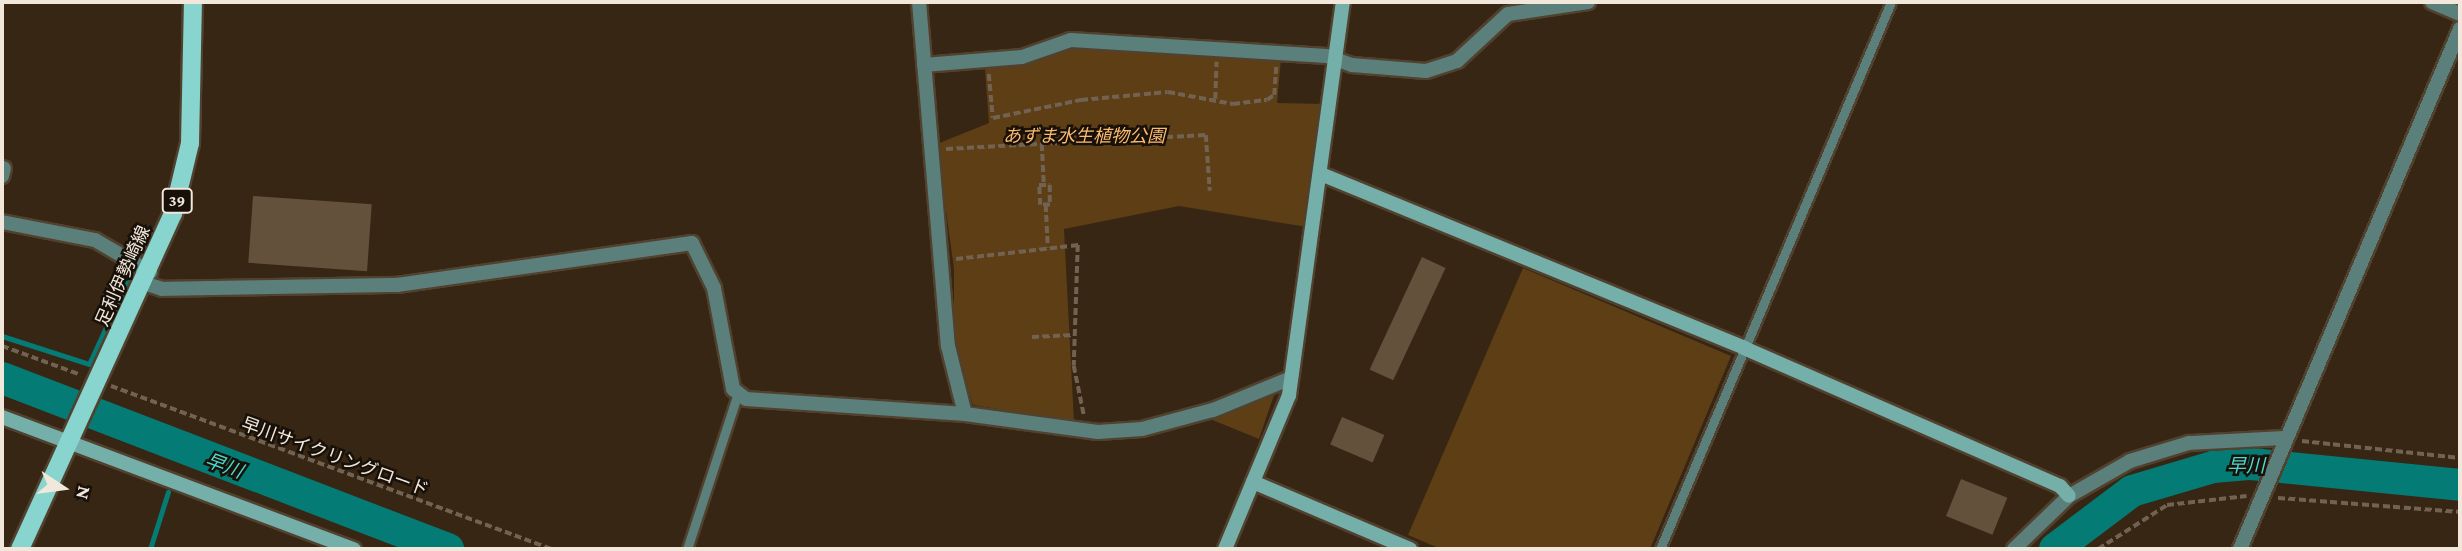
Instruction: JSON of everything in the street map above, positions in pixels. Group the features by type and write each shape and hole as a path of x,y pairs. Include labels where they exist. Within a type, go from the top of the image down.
{"main road":[{"name":"足利伊勢崎線","path":"20,549 99,383 173,214 190,143 193,2"}],"street":[{"path":"919,2 930,150 946,262 948,346 965,414"},
{"path":"1225,549 1291,378 1340,60 1343,2"},
{"path":"924,65 1022,57 1072,40 1439,69 1508,14 1588,2"},
{"path":"2432,2 2460,15"},
{"path":"2240,549 2460,29"},
{"path":"1323,174 1744,348 2060,486 2069,496"},
{"path":"2,222 95,240 162,289 397,285 692,243 714,288 737,396 965,414 1078,429 1142,429 1291,378"},
{"path":"2,417 72,438 354,549"},
{"path":"2014,549 2069,496 2172,446 2285,442"},
{"path":"1253,482 1410,549"}],"lane":[{"path":"1660,549 1891,2"},
{"path":"687,549 737,396"}],"path":[{"path":"1203,58 1228,60"},
{"path":"1215,99 1216,59"},
{"path":"999,72 989,72 993,118 1118,97 1168,92 1233,104 1274,96 1276,62 1264,62"},
{"path":"930,150 1206,135 1210,191"},
{"path":"1042,144 1044,185 1040,205 1046,205"},
{"path":"1044,185 1050,185 1046,205 1048,249"},
{"path":"957,262 1078,245 1074,335 1085,417 1078,429"},
{"path":"1032,337 1074,335"},
{"name":"早川サイクリングロード","path":"2,346 552,549"},
{"path":"2285,442 2460,458"},
{"path":"2098,549 2167,505 2263,496 2460,512"}],"green space":[{"name":"あずま水生植物公園","path":"1073,47 1281,59 1277,103 1325,104 1307,227 1179,206 1064,229 1074,422 973,405 954,343 954,269 937,144 989,123 985,69 1020,66"},
{"path":"1523,268 1731,356 1650,549 1441,549 1408,535"},
{"path":"1276,389 1259,439 1210,419 1219,414"}],"building":[{"path":"253,196 372,204 367,271 248,263"},
{"path":"1422,257 1446,268 1393,380 1370,369"},
{"path":"1342,417 1384,435 1373,463 1330,445"},
{"path":"1961,479 2007,498 1992,535 1946,516"}],"waterway":[{"path":"2,336 89,364 132,271"},
{"name":"早川","path":"2,378 448,549"},
{"name":"早川","path":"2055,549 2132,491 2213,467 2251,464 2460,485"},
{"path":"150,549 168,492"}]}
